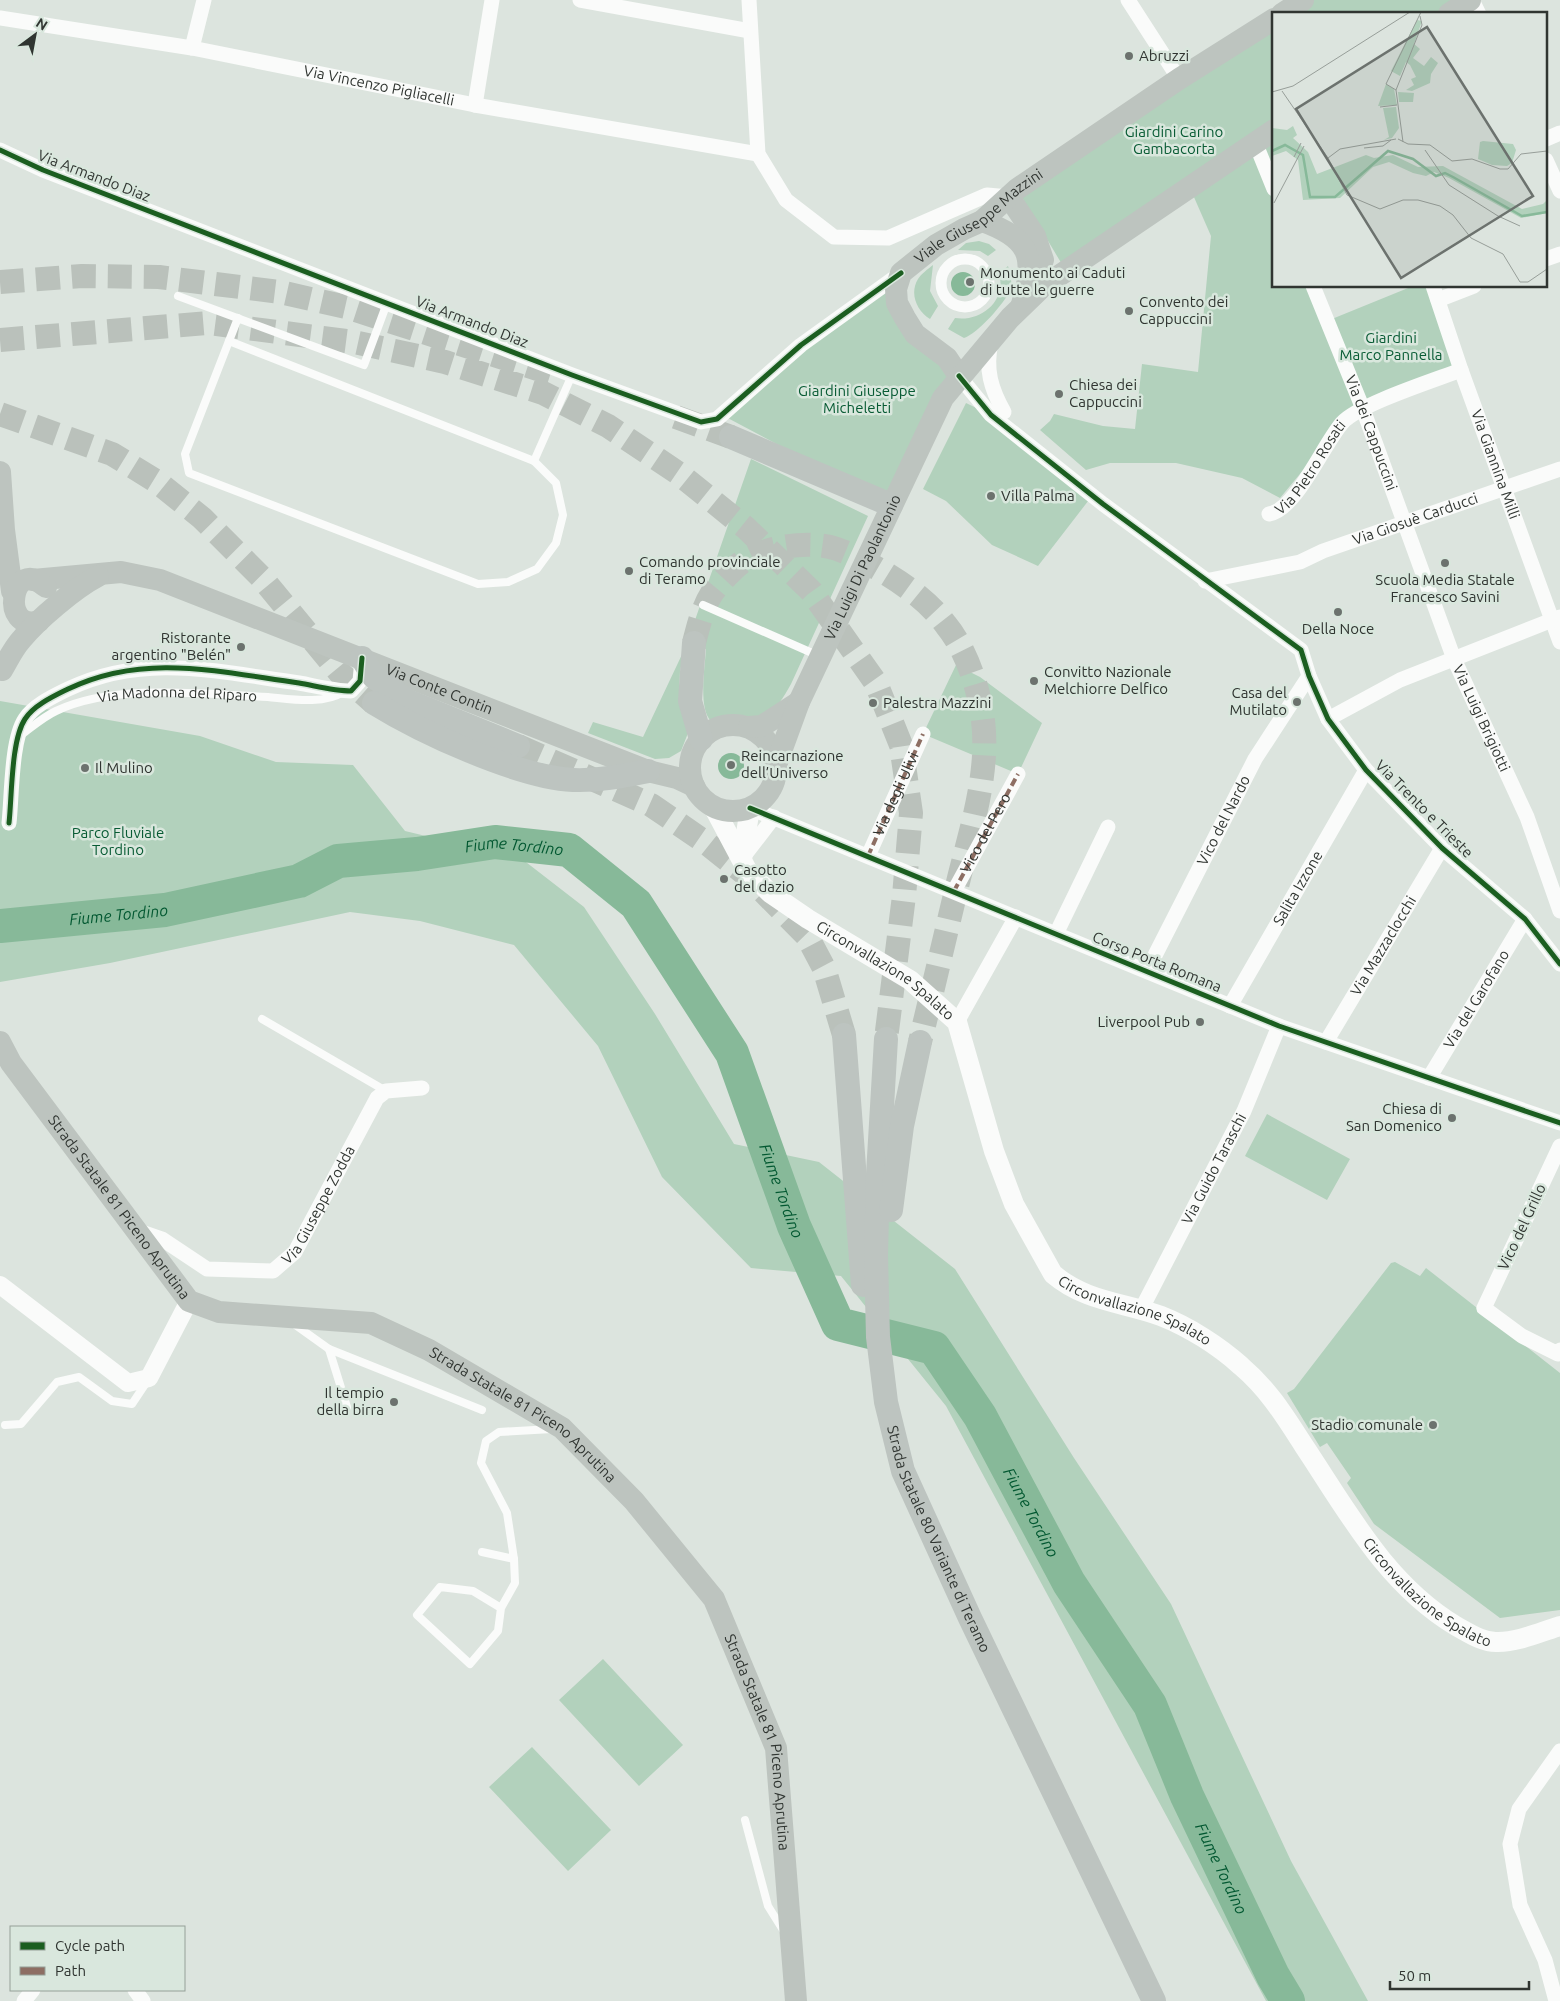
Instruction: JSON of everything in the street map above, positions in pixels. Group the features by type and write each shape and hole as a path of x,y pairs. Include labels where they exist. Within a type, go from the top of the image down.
{"highway":[{"path":"731,437 891,504"},
{"path":"694,643 690,701 696,749"},
{"path":"362,658 374,677 408,701 518,746"},
{"path":"374,703 393,715 489,758 549,777 601,780 654,772"},
{"path":"844,1035 853,1133 875,1254"},
{"path":"875,1254 886,1039"},
{"path":"875,1254 892,1198 902,1126 920,1042"},
{"name":"Strada Statale 80 Variante di Teramo","path":"875,1254 874,1364 904,1471 974,1627 1154,2001"}],"main road":[{"path":"1285,12 1303,0"},
{"path":"1452,12 1471,0"},
{"name":"Viale Giuseppe Mazzini","path":"965,369 915,334 897,302 896,289 901,273 936,245 982,221 1009,196 1179,79 1272,20"},
{"path":"965,369 1022,304 1041,288 1272,131"},
{"path":"1009,196 1035,236 1043,257 1044,272 1041,288"},
{"path":"982,221 1004,229 1022,245 1028,259 1030,279 1022,304"},
{"name":"Via Luigi Di Paolantonio","path":"776,765 799,702 891,504 943,398 965,369"},
{"path":"0,472 6,556 17,572 21,590 20,620 26,622 43,618 51,609 52,596 45,585 21,590"},
{"path":"1,676 20,640 43,618 89,580 105,572"},
{"name":"Via Conte Contin","path":"21,590 51,580 105,572 121,572 160,580 694,786"},
{"path":"1,676 5,636 21,590"},
{"path":"749,727 762,726 799,702"},
{"path":"654,772 672,770 696,749 711,730 736,724 749,727 758,732 771,746 776,765 776,775 770,790 759,802 750,808 731,811 713,806 702,798 694,786 690,773 696,749"},
{"name":"Circonvallazione Spalato","path":"713,806 747,870 781,901 910,980 957,1022 994,1151 1014,1204 1053,1274 1063,1282 1086,1294 1113,1304 1141,1310 1179,1324 1240,1365 1272,1395 1369,1545 1397,1579 1421,1601 1478,1638 1497,1642 1520,1639 1560,1626"},
{"path":"742,860 750,808"},
{"name":"Strada Statale 81 Piceno Aprutina","path":"0,1042 11,1063 189,1301 219,1312 371,1323 429,1350 562,1428 634,1500 714,1599 776,1748 796,2001"}],"street":[{"path":"192,48 204,0"},
{"path":"475,105 492,0"},
{"path":"580,0 750,31"},
{"path":"750,0 750,31 758,154 786,200 834,237 888,238 988,194 1009,196"},
{"path":"1128,0 1179,79"},
{"path":"1471,0 1478,12"},
{"name":"Via Vincenzo Pigliacelli","path":"0,18 192,48 475,105 758,154"},
{"path":"1548,138 1560,133"},
{"path":"1255,142 1272,184"},
{"name":"Via Armando Diaz","path":"0,150 8,158 572,375 680,416 701,422 710,422 717,419 801,345 901,273"},
{"path":"1548,164 1560,191"},
{"path":"1548,258 1560,254"},
{"path":"958,260 973,260 980,263 989,276 988,293 976,305 968,307 952,303 943,291 941,284 945,269 958,260"},
{"name":"Via dei Cappuccini","path":"1314,288 1363,409 1404,523"},
{"path":"1435,293 1463,288"},
{"name":"Via Giannina Milli","path":"1435,293 1503,488 1556,618 1560,642"},
{"path":"993,337 988,364 989,377 995,396 1004,412"},
{"path":"965,369 991,415 1092,496 1205,580"},
{"name":"Via Pietro Rosati","path":"1269,514 1275,513 1290,501 1343,422 1363,409 1461,370"},
{"name":"Via Giosuè Carducci","path":"1205,580 1300,562 1323,550 1560,469"},
{"name":"Via Luigi Brigiotti","path":"1404,523 1454,659 1527,817 1560,911"},
{"name":"Via Trento e Trieste","path":"1205,580 1301,650 1309,676 1328,719 1366,770 1442,848 1524,919 1560,964"},
{"path":"1328,719 1400,680 1556,618"},
{"path":"345,691 350,675 362,658"},
{"name":"Via Madonna del Riparo","path":"9,823 17,738 26,718 42,703 85,681 118,671 158,667 197,668 345,691"},
{"name":"Vico del Nardo","path":"1147,971 1255,759 1309,676"},
{"name":"Via degli Ulivi","path":"868,856 923,734"},
{"name":"Salita Izzone","path":"1230,1006 1366,770"},
{"name":"Vico del Pero","path":"954,892 1018,774"},
{"name":"Corso Porta Romana","path":"750,808 1279,1026 1560,1123"},
{"path":"742,860 750,847 774,818"},
{"path":"1056,934 1108,826"},
{"name":"Via Mazzaclocchi","path":"1326,1042 1442,848"},
{"path":"957,1022 1016,917"},
{"name":"Via del Garofano","path":"1429,1078 1524,919"},
{"name":"Via Guido Taraschi","path":"1141,1310 1244,1111 1279,1026"},
{"path":"386,1090 422,1088"},
{"name":"Via Giuseppe Zodda","path":"134,1229 162,1239 207,1269 273,1271 295,1252 377,1098 386,1090"},
{"name":"Vico del Grillo","path":"1560,1146 1484,1308 1522,1336 1558,1354 1560,1350"},
{"path":"0,1285 128,1383 149,1378 189,1301"},
{"path":"1556,2001 1545,1960 1520,1905 1510,1844 1519,1809 1560,1750"},
{"path":"24,2001 32,1991"}],"lane":[{"path":"178,296 364,366 388,303"},
{"path":"229,341 534,461 556,483 562,515 556,544 538,569 508,582 478,584 189,472 185,454 229,341 238,318"},
{"path":"534,461 572,375"},
{"path":"703,605 821,657"},
{"name":"Via Madonna del Riparo","path":"17,738 55,711 122,694 177,693 285,698 333,698 345,691"},
{"path":"262,1019 386,1090"},
{"path":"285,1317 329,1349 482,1410"},
{"path":"329,1349 347,1407"},
{"path":"5,1425 21,1424 57,1382 78,1377 112,1401 132,1404 149,1378"},
{"path":"501,1608 473,1591 440,1587 417,1615 470,1664 498,1631 501,1608 515,1582 514,1559 507,1513 481,1463 486,1441 499,1432 562,1428"},
{"path":"482,1552 514,1559"},
{"path":"745,1820 768,1906 791,1945"}],"green space":[{"path":"1303,0 1467,0 1450,12 1285,12"},
{"path":"1272,20 1272,288 1314,288 1327,321 1408,288 1434,288 1461,370 1343,422 1280,498 1242,478 1176,463 1110,463 1086,470 1040,430 1050,421 1054,414 1103,426 1135,429 1142,364 1198,372 1211,236 1190,188 1066,271 1017,189"},
{"path":"979,241 989,244 996,250 988,256 980,251 958,250 966,243"},
{"path":"933,265 930,291 938,306 930,319 918,307 914,290 919,277"},
{"path":"1008,266 1011,281 1010,290 1003,302 990,317 976,331 964,338 948,329 955,318 974,317 990,308 999,292 999,273"},
{"name":"Giardini Giuseppe Micheletti","path":"901,273 897,302 953,366 891,505 722,415"},
{"path":"966,403 991,415 1092,496 1038,566 992,545 946,501 923,489"},
{"path":"751,459 868,516 791,684 779,703 769,713 755,718 725,717 711,721 707,715 703,697 706,649 686,646"},
{"path":"686,646 680,671 679,696 688,733 681,751 669,758 655,759 588,733 593,722 643,737"},
{"path":"956,665 980,677 1042,723 1018,774 923,734"},
{"name":"Parco Fluviale Tordino","path":"0,701 200,736 276,762 353,765 405,831 522,859 584,907 655,1014 734,1144 819,1162 955,1269 1074,1458 1171,1604 1291,1861 1368,2001 1266,2001 946,1406 841,1276 751,1268 662,1177 598,1046 514,945 420,921 350,912 110,963 0,982"},
{"path":"1267,1114 1350,1159 1327,1200 1245,1156"},
{"name":"Stadio comunale","path":"1395,1262 1420,1276 1426,1268 1560,1373 1560,1610 1500,1618 1374,1524 1347,1483 1351,1478 1327,1443 1320,1447 1287,1393 1294,1389 1391,1263"},
{"path":"603,1659 683,1745 639,1786 559,1700"},
{"path":"532,1747 611,1830 568,1871 489,1787"}],"shaded area":[{"path":"963,272 968,273 974,279 974,289 968,295 963,296 958,295 952,289 951,284 952,279 958,273"},
{"path":"731,753 740,757 744,766 740,775 731,779 722,775 718,766 722,757"}],"waterway":[{"name":"Fiume Tordino","path":"0,926 165,910 299,881 338,861 417,854 495,842 569,850 636,904 732,1053 794,1226 838,1324 934,1348 980,1416 1069,1583 1150,1705 1187,1796 1273,1976 1288,2001"}],"tunnel":[{"path":"0,282 82,276 159,277 280,292 346,307 562,377"},
{"path":"0,340 208,323 354,342 445,362 543,393 608,426 678,473 746,528 811,591 876,683 901,745 911,813 904,896 886,1039"},
{"path":"0,414 112,454 156,481 202,518 261,577 341,674 374,703"},
{"path":"676,417 731,437"},
{"path":"694,643 701,617 712,593 737,566 745,560 766,551 790,546 815,545 827,546 850,554 894,578 933,610 959,644 977,690 982,713 984,755 979,796 920,1042"},
{"path":"518,746 651,805 705,842 749,877 807,936 824,968 844,1035"}],"marked path":[{"path":"868,856 923,734"},
{"path":"954,891 1018,774"}],"cycle path":[{"path":"0,150 43,170 572,375 701,422 717,419 801,345 901,273"},
{"path":"959,376 991,415 1103,504 1301,650 1309,676 1328,719 1366,770 1442,848 1525,919 1560,964"},
{"path":"9,823 13,769 20,728 34,709 68,689 97,678 125,671 182,668 211,670 351,691 360,681 362,658"},
{"path":"750,808 1279,1026 1560,1123"}],"place":[{"name":"Abruzzi","path":"1129,56"},
{"name":"Monumento ai Caduti di tutte le guerre","path":"970,282"},
{"name":"Convento dei Cappuccini","path":"1129,311"},
{"name":"Chiesa dei Cappuccini","path":"1059,394"},
{"name":"Villa Palma","path":"991,496"},
{"name":"Scuola Media Statale Francesco Savini","path":"1445,563"},
{"name":"Comando provinciale di Teramo","path":"629,571"},
{"name":"Della Noce","path":"1338,612"},
{"name":"Ristorante argentino \"Belén\"","path":"241,647"},
{"name":"Convitto Nazionale Melchiorre Delfico","path":"1034,681"},
{"name":"Casa del Mutilato","path":"1297,702"},
{"name":"Palestra Mazzini","path":"873,703"},
{"name":"Reincarnazione dell’Universo","path":"731,765"},
{"name":"Il Mulino","path":"85,768"},
{"name":"Casotto del dazio","path":"724,879"},
{"name":"Liverpool Pub","path":"1200,1022"},
{"name":"Chiesa di San Domenico","path":"1452,1118"},
{"name":"Il tempio della birra","path":"394,1402"},
{"name":"Stadio comunale","path":"1433,1425"}],"park label":[{"name":"Giardini Carino Gambacorta","path":"1174,140"},
{"name":"Giardini Marco Pannella","path":"1391,346"}]}
